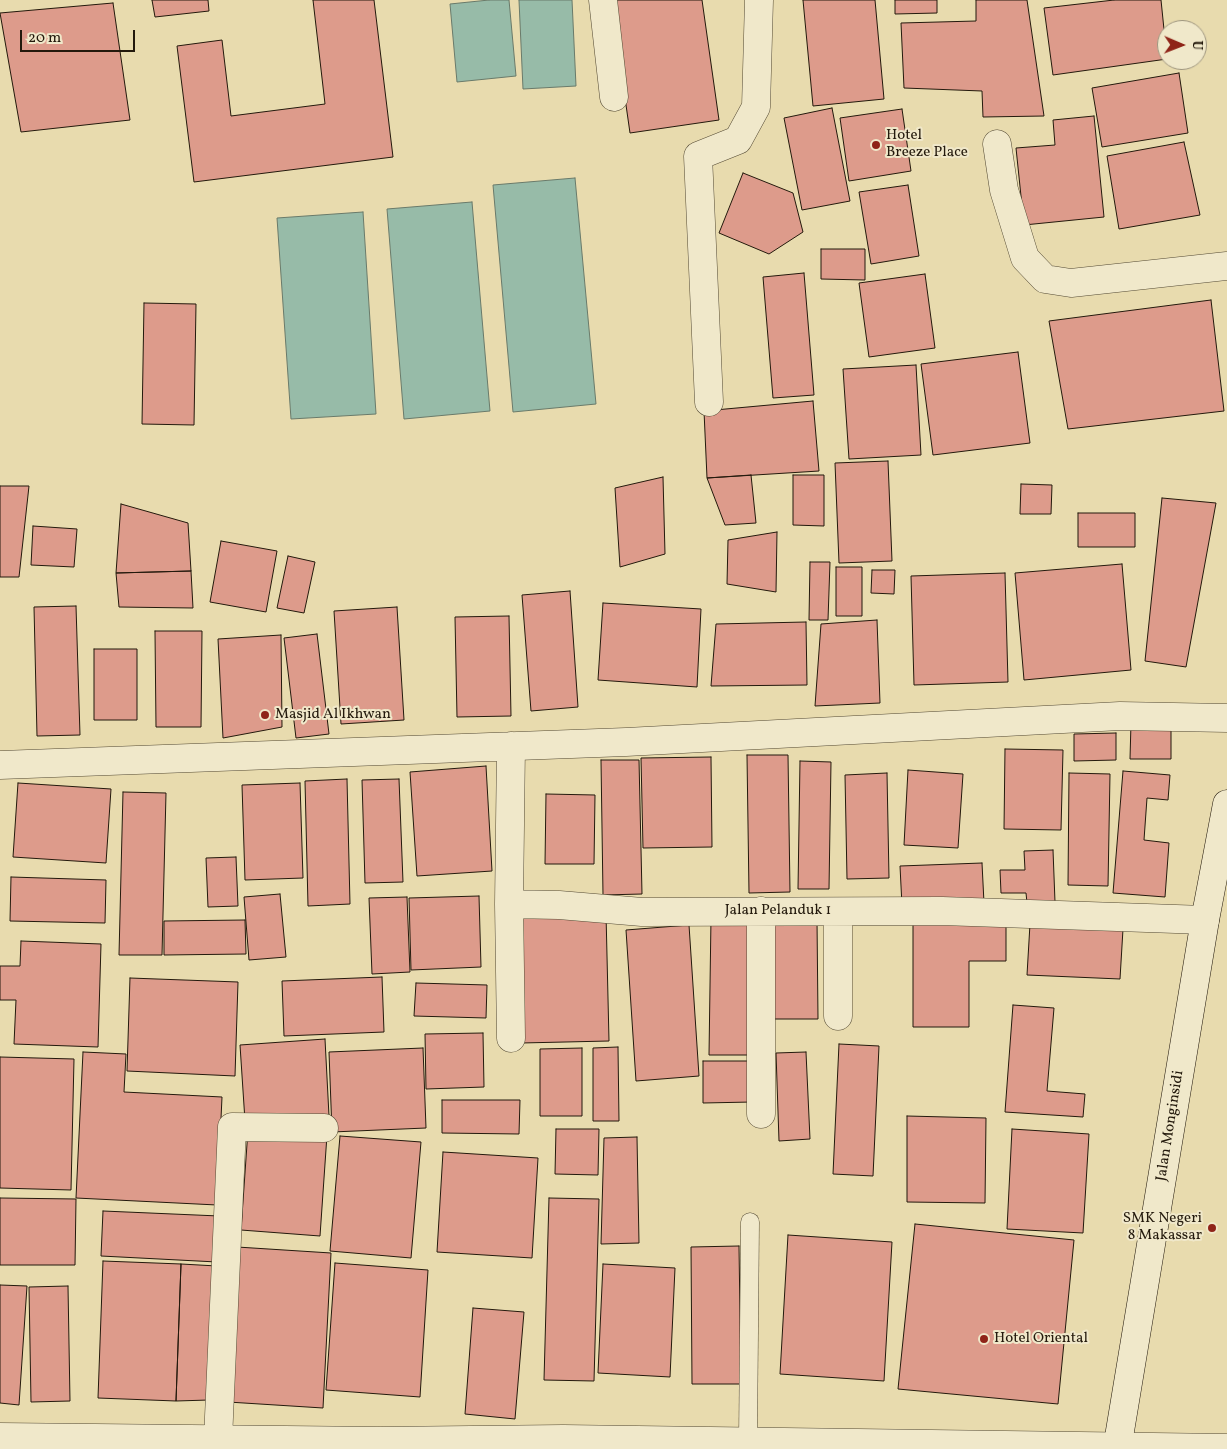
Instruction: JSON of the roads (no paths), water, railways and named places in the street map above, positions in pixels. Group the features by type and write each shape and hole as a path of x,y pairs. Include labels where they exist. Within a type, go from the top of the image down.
{"street":[{"path":"603,0 614,97"},
{"path":"709,402 698,156 738,140 756,107 759,0"},
{"path":"997,144 1004,190 1025,258 1045,279 1071,283 1227,266"},
{"path":"0,765 511,746 1120,716 1227,718"},
{"path":"511,746 509,904 511,1038"},
{"name":"Jalan Monginsidi","path":"1117,1448 1205,920 1227,804"},
{"name":"Jalan Pelanduk 1","path":"509,904 559,905 642,912 942,911 1205,920"},
{"path":"760,1114 761,911"},
{"path":"838,912 838,1016"},
{"path":"218,1439 232,1127 324,1128"},
{"path":"0,1437 218,1439 380,1445 748,1441 1117,1448 1227,1448"}],"lane":[{"path":"748,1441 750,1222"}],"place":[{"name":"Hotel Breeze Place","path":"876,145"},
{"name":"Masjid Al Ikhwan","path":"265,715"},
{"name":"SMK Negeri 8 Makassar","path":"1212,1228"},
{"name":"Hotel Oriental","path":"984,1339"}]}
